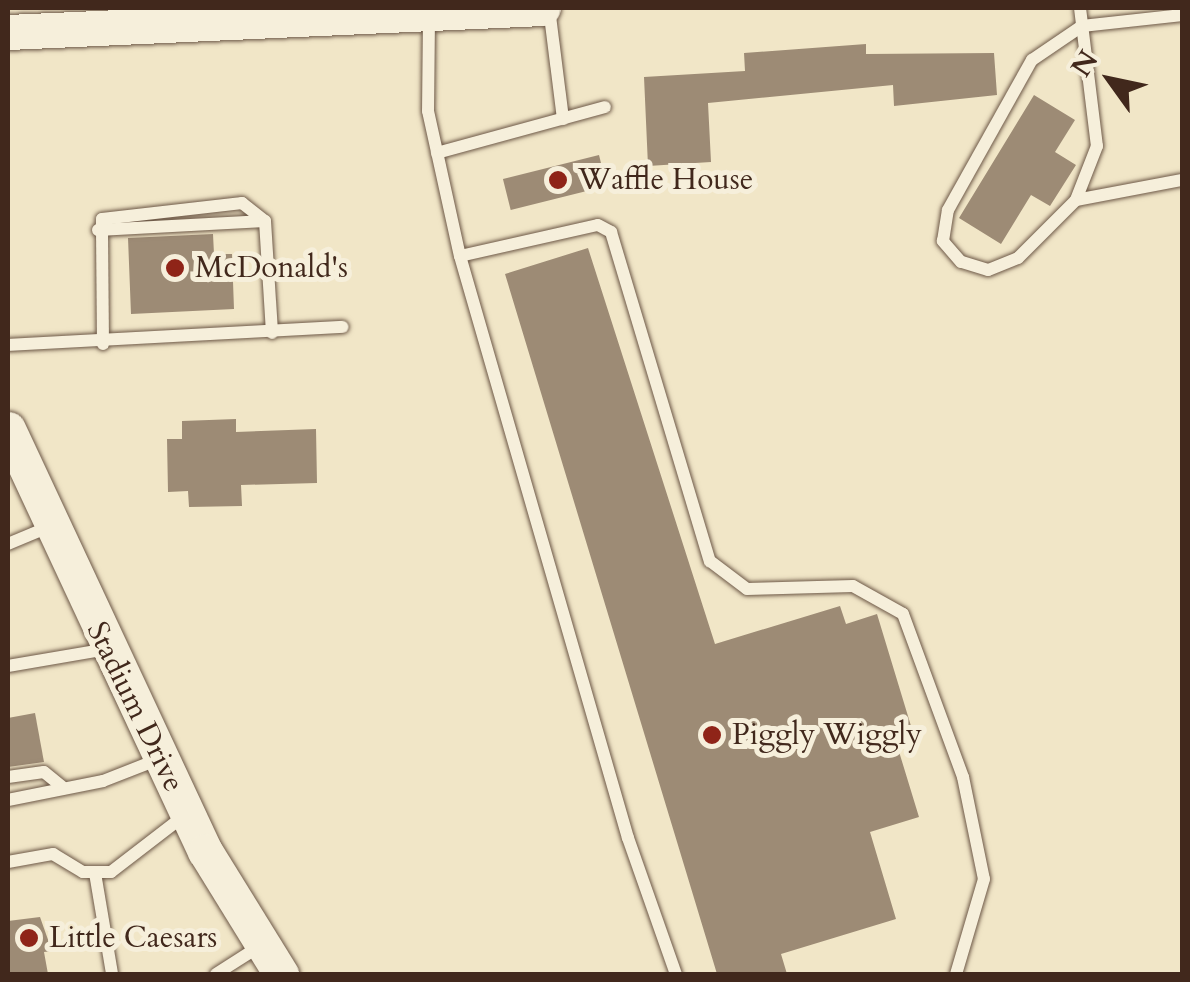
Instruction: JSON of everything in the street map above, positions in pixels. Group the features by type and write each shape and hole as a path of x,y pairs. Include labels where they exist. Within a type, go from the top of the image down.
{"street":[{"path":"8,32 429,10 546,8"},
{"name":"Stadium Drive","path":"8,429 187,814 260,946 281,974"}],"lane":[{"path":"546,8 564,119"},
{"path":"1080,8 1082,26 1097,146 1076,200 1018,258 988,270 961,262 943,240 948,210 1032,60 1082,26 1182,14"},
{"path":"429,10 428,110 460,256 628,838 676,974"},
{"path":"436,153 605,107"},
{"path":"1076,200 1182,180"},
{"path":"103,344 98,230 112,212 242,203 265,220 272,333"},
{"path":"460,256 598,225 611,232 710,561 747,588 853,586 902,614 963,777 984,879 978,922 956,974"},
{"path":"8,345 103,344 343,326"},
{"path":"8,544 51,526"},
{"path":"8,666 107,649"},
{"path":"8,800 160,759"},
{"path":"8,777 44,772 64,788"},
{"path":"8,862 53,854 95,873 111,872 187,814"},
{"path":"95,873 112,974"},
{"path":"216,974 260,946"}],"building":[{"path":"866,44 866,54 994,53 997,95 894,106 893,85 708,103 711,162 648,166 644,77 745,71 744,53"},
{"path":"1034,95 1075,120 1055,152 1076,165 1050,206 1031,195 1001,244 959,218"},
{"path":"599,155 607,186 511,210 503,179"},
{"path":"213,234 214,254 232,254 234,309 131,314 128,238"},
{"path":"588,248 715,644 840,606 846,624 877,614 911,726 893,732 919,817 870,832 896,919 781,954 787,974 717,974 505,274"},
{"path":"236,419 236,432 316,429 317,483 241,485 242,506 189,507 188,491 168,492 167,439 182,439 182,421"},
{"path":"35,713 44,762 8,767 8,718"},
{"name":"Little Caesars","path":"40,917 52,951 44,952 48,974 8,974 8,921"}],"place":[{"name":"Waffle House","path":"558,180"},
{"name":"McDonald's","path":"175,268"},
{"name":"Piggly Wiggly","path":"712,735"},
{"name":"Little Caesars","path":"29,938"}]}
